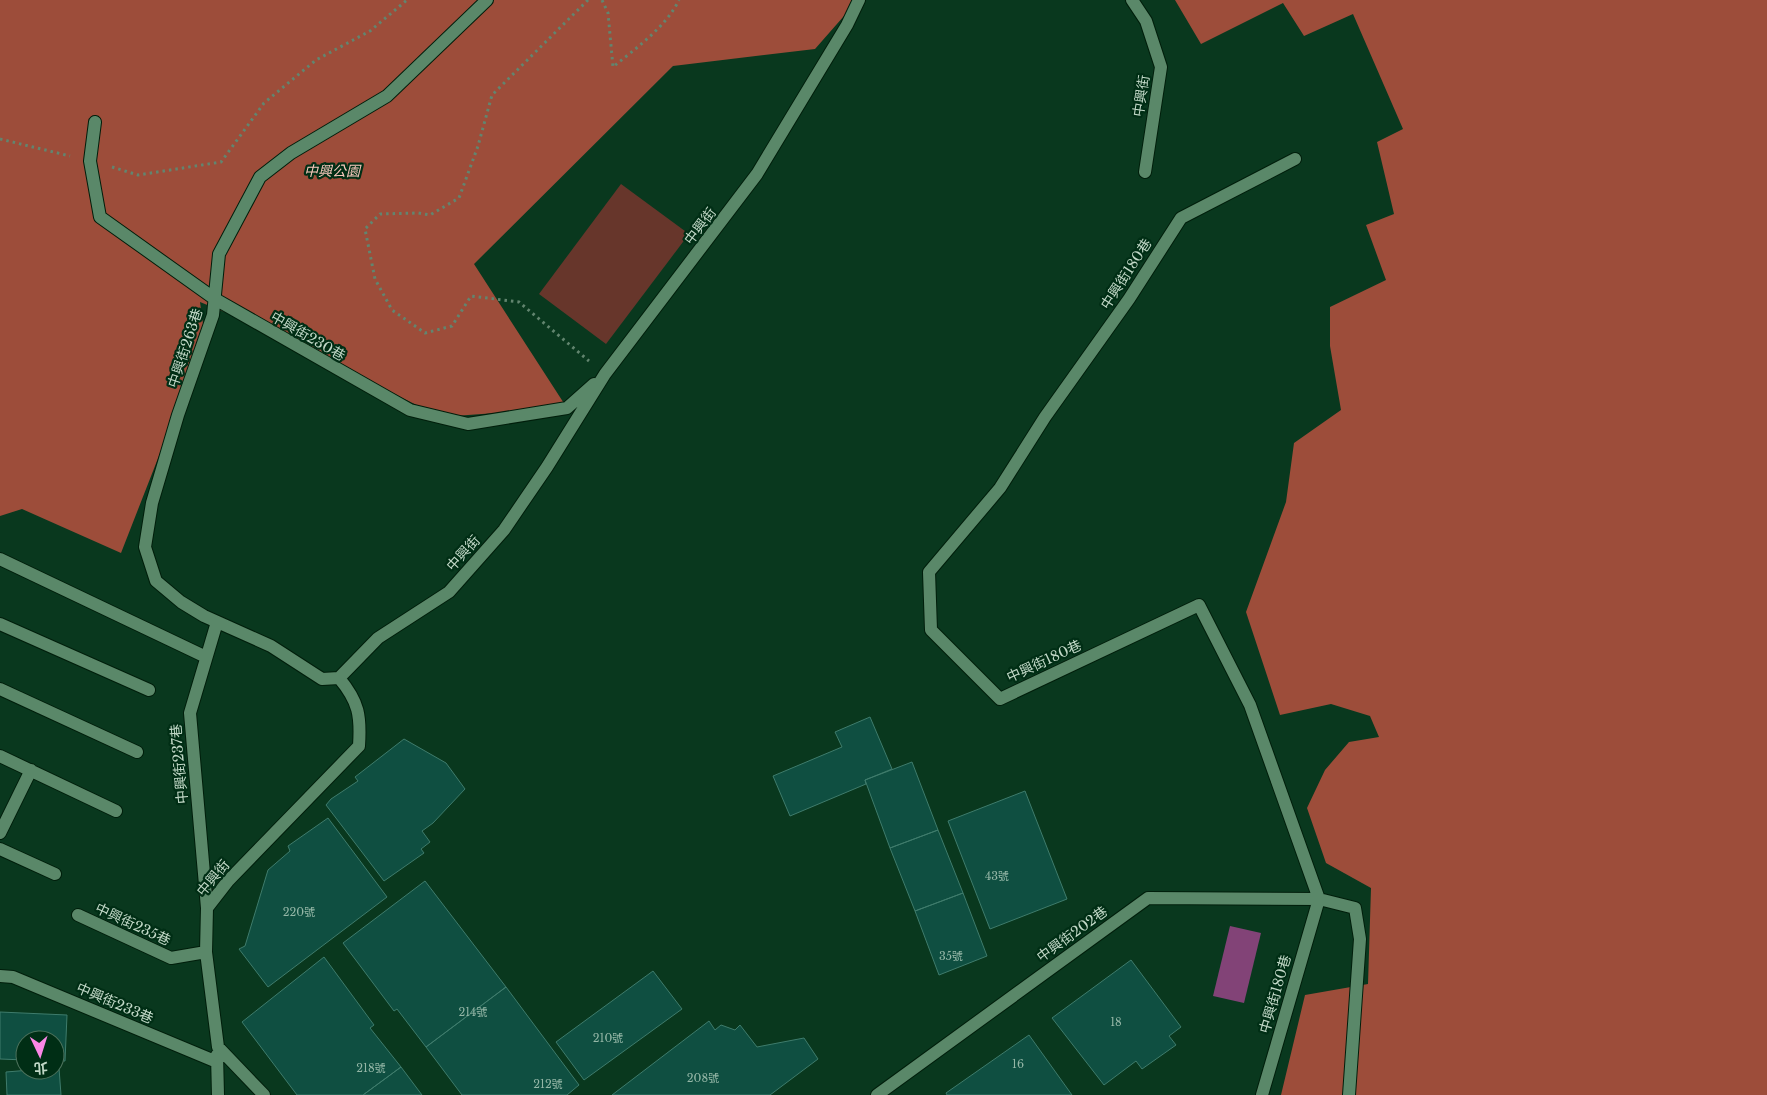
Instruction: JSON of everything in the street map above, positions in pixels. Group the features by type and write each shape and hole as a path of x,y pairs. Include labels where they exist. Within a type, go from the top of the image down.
{"lane":[{"name":"中興街263巷","path":"339,678 322,679 271,646 217,622 181,602 156,581 145,547 152,503 178,415 213,315 219,254 260,177 291,153 386,96 487,0"},
{"name":"中興街","path":"218,1095 218,1047 206,952 207,908 228,881 360,746 361,721 354,696 339,678 378,638 449,592 504,530 547,467 605,374 757,174 847,25 859,0"},
{"name":"中興街","path":"1132,0 1146,21 1161,67 1144,172"},
{"name":"中興街230巷","path":"95,122 90,161 100,217 215,299 410,410 468,424 567,408 605,374"},
{"name":"中興街180巷","path":"1262,1095 1319,899 1250,705 1199,606 1000,699 931,630 929,572 1000,488 1045,418 1129,299 1181,218 1295,159"},
{"path":"0,559 206,658"},
{"name":"中興街237巷","path":"207,908 190,713 217,622"},
{"path":"0,624 150,690"},
{"path":"0,690 137,752"},
{"path":"0,756 116,811"},
{"path":"0,832 30,770"},
{"path":"0,849 55,874"},
{"name":"中興街202巷","path":"876,1095 1148,898 1319,899 1355,908 1360,939 1348,1095"},
{"name":"中興街235巷","path":"78,915 171,958 206,952"},
{"name":"中興街233巷","path":"0,976 13,977 217,1062"},
{"path":"218,1047 264,1095"}],"path":[{"path":"0,139 138,175 221,162 264,103 316,60 370,31 407,0"},
{"path":"588,0 492,95 478,146 458,198 430,214 418,212 380,214 365,229 375,279 392,310 425,333 452,326 471,296 519,302 605,374"},
{"path":"602,0 608,13 613,67 644,42 675,8 679,0"}],"shaded area":[{"path":"621,184 689,234 606,344 539,294"},
{"path":"1230,926 1261,933 1244,1003 1213,996"}],"green space":[{"name":"中興公園","path":"0,0 858,0 815,49 673,66 474,264 567,408 440,417 271,331 200,302 205,338 121,553 22,509 0,516"},
{"path":"1175,0 1767,0 1767,1095 1281,1095 1305,995 1368,984 1371,888 1326,863 1307,808 1325,770 1349,742 1379,737 1370,716 1331,704 1280,715 1246,612 1286,502 1294,443 1341,410 1330,346 1330,307 1386,280 1366,225 1394,214 1377,142 1403,129 1353,14 1304,36 1283,3 1201,44"}],"building":[{"path":"870,717 892,769 865,780 866,784 790,816 773,776 842,747 835,732"},
{"path":"404,739 446,763 465,789 433,823 422,831 430,842 421,849 424,853 384,881 326,805 331,799 358,781 355,777"},
{"path":"912,762 938,830 890,848 865,780"},
{"path":"1025,791 1067,899 990,929 948,821"},
{"path":"328,818 387,897 268,987 239,949 245,946 268,870 290,851 288,846"},
{"path":"938,830 963,893 915,911 890,848"},
{"path":"425,881 506,987 426,1047 397,1009 394,1011 343,943"},
{"path":"963,893 987,956 939,975 915,911"},
{"path":"324,957 374,1025 370,1028 401,1067 363,1095 297,1095 242,1022"},
{"path":"1131,960 1181,1027 1169,1036 1176,1045 1142,1069 1136,1061 1104,1085 1052,1018"},
{"path":"653,971 682,1009 584,1080 556,1042"},
{"path":"506,987 579,1085 567,1095 462,1095 426,1047"},
{"path":"0,1012 67,1015 65,1061 65,1030 15,1030 15,1060 0,1059"},
{"path":"709,1021 715,1030 721,1025 735,1030 740,1025 757,1047 804,1038 818,1059 770,1095 612,1095"},
{"path":"1029,1035 1072,1095 947,1095 946,1093"},
{"path":"401,1067 422,1095 363,1095"},
{"path":"15,1071 15,1080 60,1080 61,1095 7,1095 6,1072"}]}
